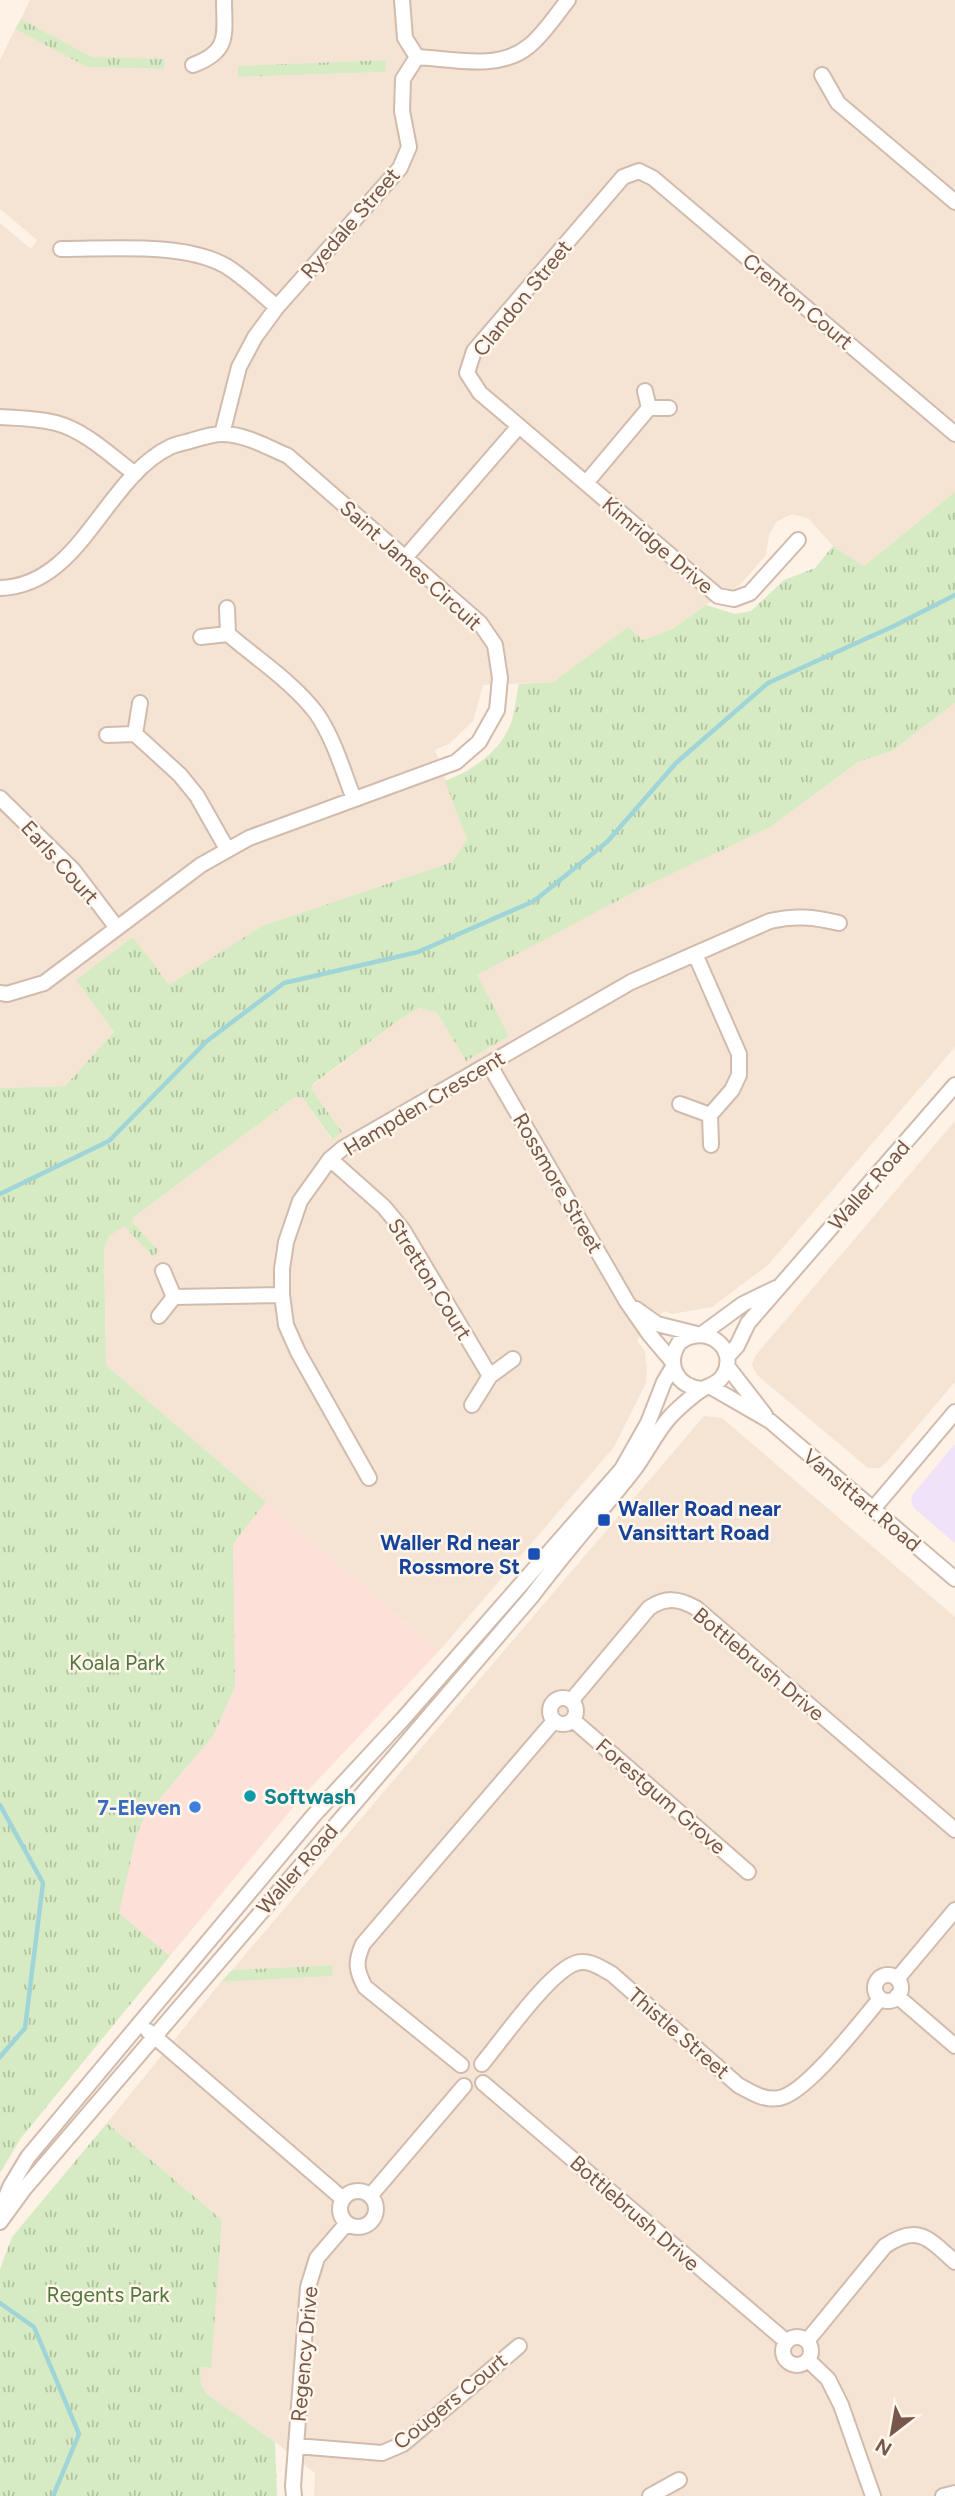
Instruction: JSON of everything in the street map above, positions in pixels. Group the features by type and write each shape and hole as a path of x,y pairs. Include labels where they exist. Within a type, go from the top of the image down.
{"street":[{"path":"193,65 210,59 224,42 224,0"},
{"path":"402,0 404,38 417,57 497,62 514,56 531,45 569,0"},
{"name":"Ryedale Street","path":"222,434 239,367 255,337 277,307 400,168 409,147 402,111 403,79 417,57"},
{"path":"822,75 838,103 955,202"},
{"name":"Clandon Street","path":"519,426 480,393 467,373 474,351 623,177 639,171"},
{"name":"Crenton Court","path":"639,171 653,178 955,434"},
{"path":"61,249 183,250 228,267 277,307"},
{"path":"645,391 649,408"},
{"path":"586,483 649,408 668,408"},
{"path":"0,417 35,418 58,424 83,435 135,474"},
{"path":"405,558 519,426"},
{"name":"Kimridge Drive","path":"519,426 718,596 734,599 750,593 798,540"},
{"name":"Saint James Circuit","path":"0,588 35,580 62,562 135,474 155,456 170,447 222,434 253,440 288,456 480,622 495,645 500,678 497,709 480,742 456,762 249,838 227,849 201,865 44,983 7,994 0,993"},
{"path":"227,608 228,635"},
{"path":"201,637 228,635 298,694 317,715 331,740 354,799"},
{"path":"135,734 140,702"},
{"path":"107,735 135,734 180,775 197,796 227,849"},
{"name":"Earls Court","path":"0,798 73,870 117,928"},
{"name":"Hampden Crescent","path":"369,1478 298,1352 286,1325 282,1295 282,1269 291,1223 300,1201 330,1159 343,1148 631,982 770,921 791,916 815,917 839,923"},
{"path":"695,954 739,1054 739,1075 732,1090 710,1115 711,1145"},
{"name":"Rossmore Street","path":"489,1064 627,1302 673,1364"},
{"name":"Waller Road","path":"0,2222 24,2189 532,1597 633,1471 670,1417 721,1378 727,1361 748,1323 955,1085"},
{"path":"680,1104 710,1115"},
{"name":"Stretton Court","path":"330,1159 384,1207 403,1230 490,1376"},
{"path":"163,1272 174,1297"},
{"name":"Waller Road","path":"0,2212 10,2187 28,2157 267,1871 622,1469 648,1423 680,1343 699,1334 743,1304 783,1285"},
{"path":"174,1297 282,1295"},
{"path":"159,1316 174,1297"},
{"name":"Rossmore Street","path":"627,1302 657,1324 699,1334"},
{"path":"699,1334 718,1341 727,1361"},
{"path":"472,1405 490,1376 513,1359"},
{"name":"Vansittart Road","path":"727,1361 770,1421"},
{"path":"673,1364 683,1384 706,1388"},
{"name":"Vansittart Road","path":"706,1388 770,1421 955,1579"},
{"path":"873,1509 955,1412"},
{"name":"Bottlebrush Drive","path":"571,1701 649,1608 660,1601 684,1601 696,1608 955,1830"},
{"path":"558,1699 571,1701 576,1708 573,1720 561,1725 554,1721 550,1713 551,1704 558,1699"},
{"path":"403,1719 416,1731"},
{"name":"Forestgum Grove","path":"573,1720 748,1872"},
{"path":"461,2065 365,1987 357,1970 356,1959 363,1944 554,1721"},
{"path":"267,1871 284,1885"},
{"path":"897,1979 955,1910"},
{"name":"Thistle Street","path":"482,2064 554,1977 577,1963 593,1963 612,1974 738,2085 758,2096 780,2098 801,2088 880,1998"},
{"path":"887,1975 897,1979 900,1988 897,1996 889,2000 880,1998 875,1990 878,1980 887,1975"},
{"path":"897,1996 955,2046"},
{"path":"139,2024 343,2199"},
{"path":"471,2060 482,2064 486,2074 482,2083 474,2088 464,2086 458,2076 461,2065 471,2060"},
{"name":"Bottlebrush Drive","path":"482,2083 786,2342"},
{"path":"371,2195 464,2086"},
{"path":"356,2190 371,2195 377,2208 372,2221 360,2227 347,2223 340,2212 343,2199 356,2190"},
{"name":"Regency Drive","path":"294,2496 308,2287 317,2258 347,2223"},
{"path":"807,2341 885,2246 899,2236 913,2234 929,2239 955,2262"},
{"path":"799,2337 807,2341 811,2353 808,2360 800,2365 787,2360 783,2351 786,2342 799,2337"},
{"name":"Cougers Court","path":"296,2446 382,2453 393,2449 403,2444 519,2346"},
{"path":"808,2360 828,2379 873,2496"},
{"path":"650,2496 679,2480"},
{"path":"943,2496 955,2493"}],"shaded area":[{"path":"30,0 955,0 955,492 864,566 833,546 809,519 792,514 776,522 769,535 766,555 740,585 674,628 643,640 627,628 553,682 483,685 473,721 450,743 435,750 467,840 452,862 262,926 169,986 133,937 77,980 114,1032 65,1086 0,1088 0,223 31,249 37,240 0,209 0,60 15,29 87,67 164,69 165,60 92,57 21,19","holes":["385,60 384,72 239,77 239,66"]},
{"path":"955,703 955,1047 768,1265 712,1307 672,1314 664,1311 637,1340 645,1352 646,1383 614,1447 439,1651 106,1365 104,1249 109,1236 123,1225 153,1257 159,1251 132,1222 134,1217 295,1097 302,1097 331,1139 341,1132 310,1089 399,1020 419,1008 437,1013 466,1061 509,1036 476,975 640,889 769,828 858,762 892,751"},
{"path":"955,1121 955,1382 886,1463 879,1468 868,1468 757,1375 752,1365 755,1356"},
{"path":"704,1416 722,1418 955,1617 955,2496 314,2496 315,2473 207,2394 201,2385 200,2367 210,2368 222,2220 107,2123 221,1982 332,1976 331,1965 232,1970"},
{"path":"955,1444 955,1543 914,1508 911,1501 913,1494"},
{"path":"266,1502 439,1651 301,1798 170,1956 118,1913 137,1833 146,1815 213,1736 234,1687 233,1544"}],"green space":[{"path":"21,19 92,57 165,59 164,69 87,67 15,29"},
{"path":"386,60 385,72 238,77 238,66"},
{"name":"Koala Park","path":"955,492 955,703 892,751 858,762 769,828 640,889 477,975 509,1036 466,1061 437,1013 419,1008 313,1084 311,1089 342,1132 332,1139 302,1097 295,1097 134,1217 132,1222 159,1251 153,1257 124,1226 109,1236 104,1249 106,1365 266,1502 233,1544 235,1687 213,1736 146,1815 137,1833 119,1913 170,1956 21,2138 0,2173 0,1088 65,1086 114,1032 76,980 133,937 169,985 262,926 452,862 467,840 445,781 484,759 500,743 514,714 519,684 553,682 628,627 643,640 674,628 706,605 735,614 751,611 784,580 815,568 833,546 864,566"},
{"path":"332,1965 333,1976 221,1982 232,1970"},
{"name":"Regents Park","path":"107,2123 222,2220 211,2368 200,2367 201,2385 207,2394 275,2442 277,2496 0,2496 0,2269 12,2237"}],"waterway":[{"path":"0,1194 109,1141 207,1041 284,983 418,952 534,901 607,842 676,763 768,683 955,595"},
{"path":"0,1805 43,1883 25,2028 0,2057"},
{"path":"0,2303 34,2327 79,2434 53,2496"}],"place":[{"name":"Waller Road near Vansittart Road","path":"604,1520"},
{"name":"Waller Rd near Rossmore St","path":"534,1554"},
{"name":"Softwash","path":"250,1796"},
{"name":"7-Eleven","path":"195,1807"}]}
